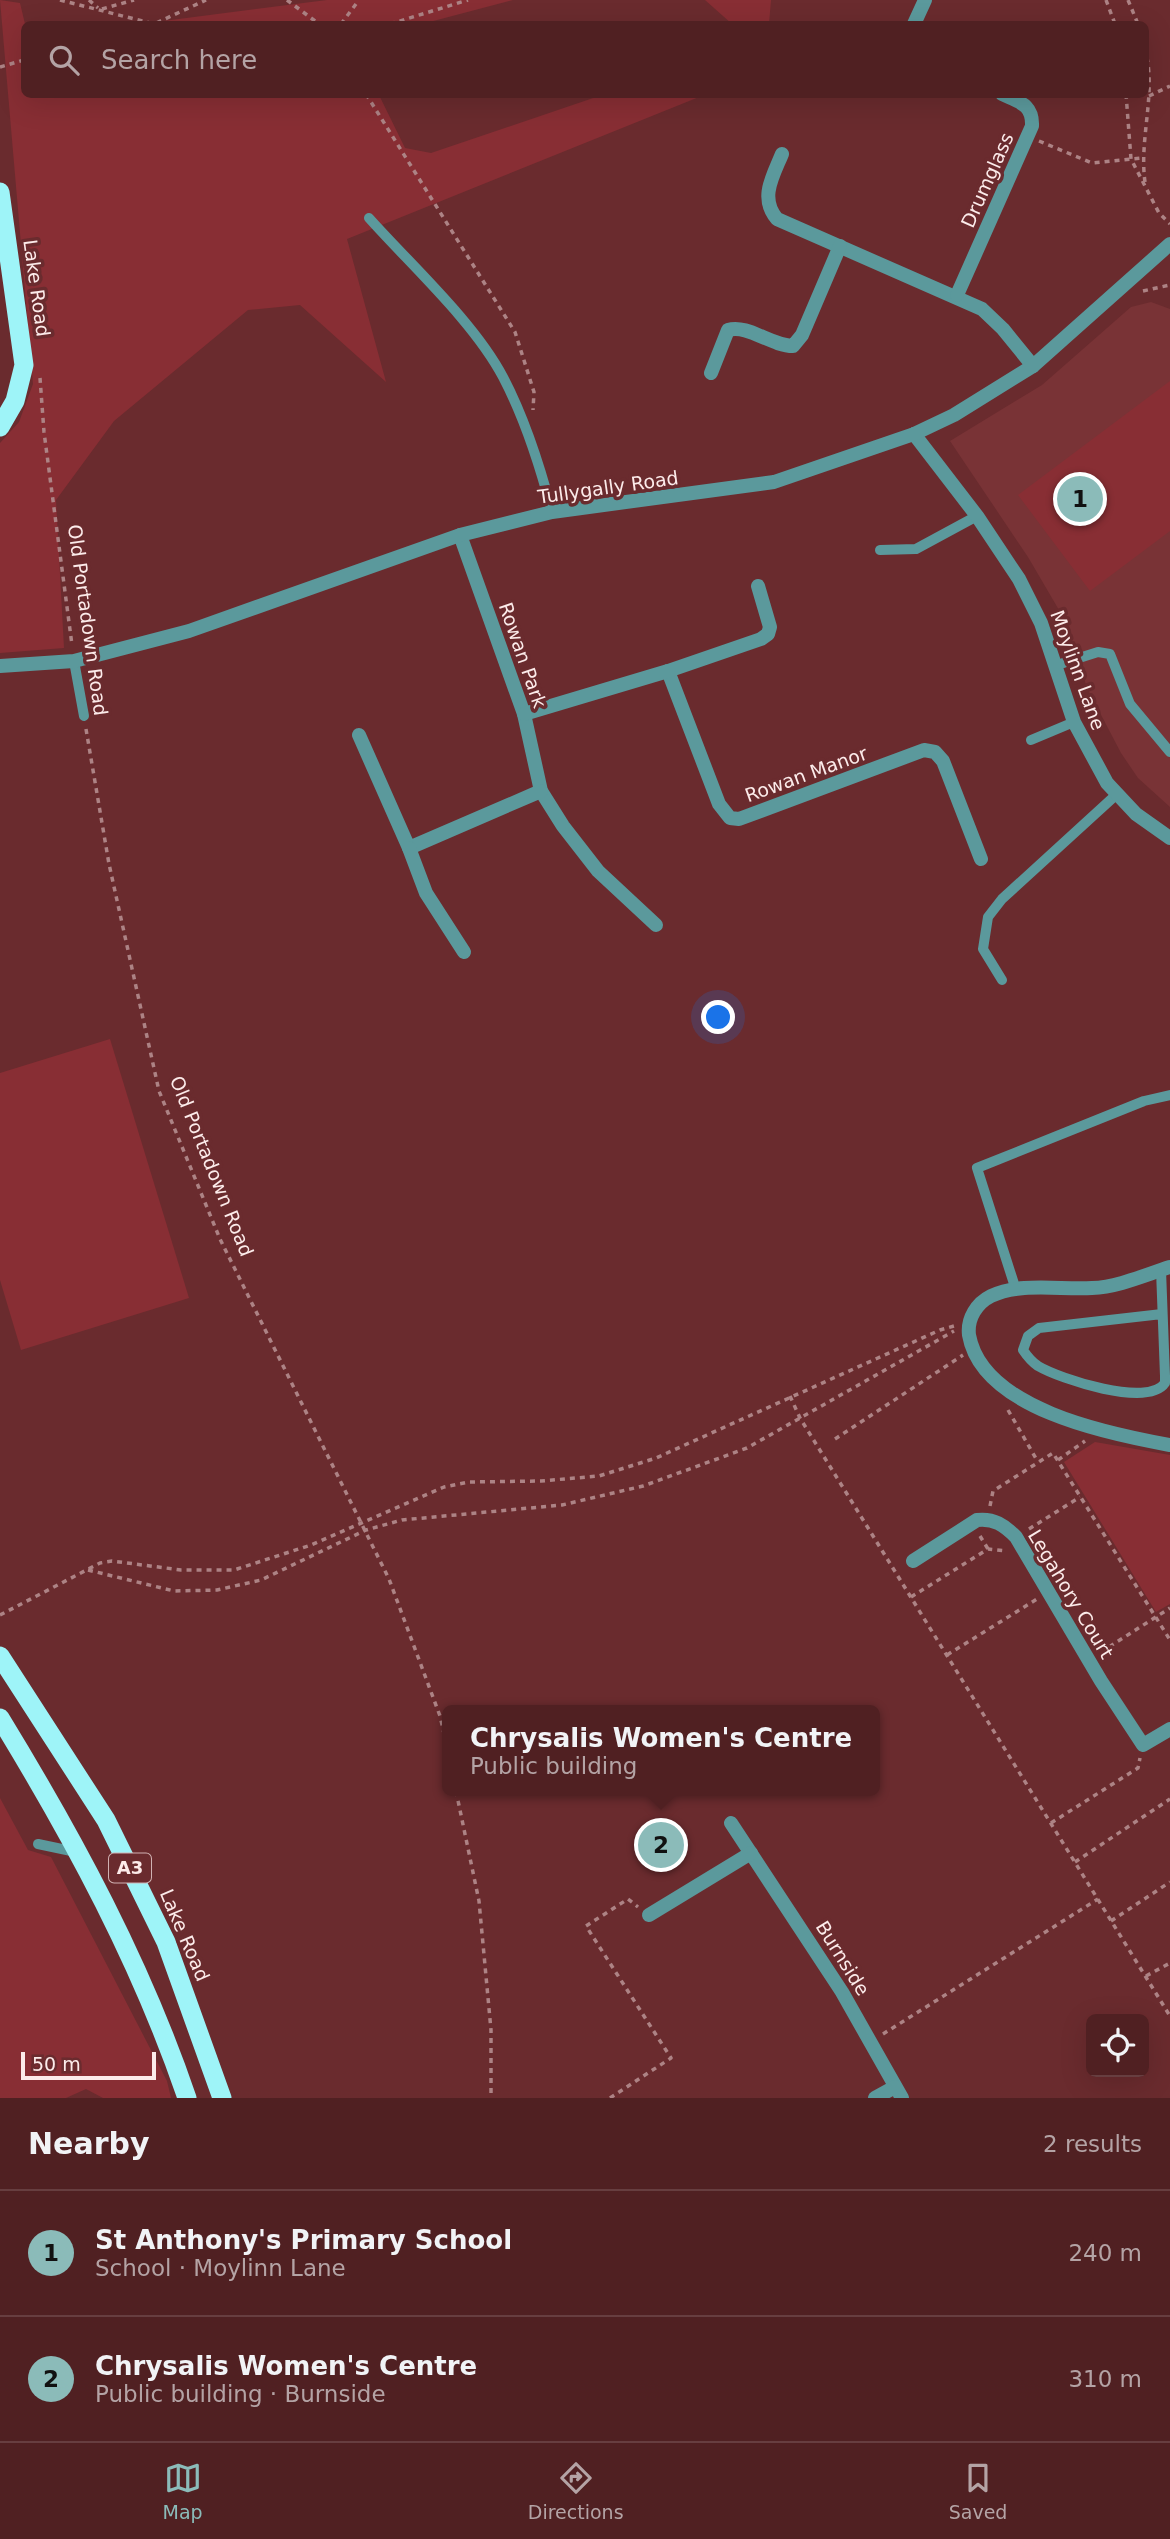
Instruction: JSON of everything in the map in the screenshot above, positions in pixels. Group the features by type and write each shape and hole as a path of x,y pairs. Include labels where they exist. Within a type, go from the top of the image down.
{"highway":[{"name":"Lake Road","path":"0,192 24,365 15,401 0,427"},
{"name":"Lake Road","path":"0,1656 106,1820 166,1942 222,2098"},
{"name":"A3","path":"3,1731 79,1853 115,1922 187,2098"}],"street":[{"path":"915,21 925,0"},
{"name":"Drumglass","path":"957,295 1028,136 1033,114 1027,105 1011,98"},
{"path":"782,154 768,187 768,209 777,219 957,295 989,315 1033,366"},
{"name":"Tullygally Road","path":"0,666 74,661 190,631 460,535 552,512 774,482 914,434 954,415 1033,366 1169,245"},
{"path":"711,373 728,330 736,328 780,346 793,346 802,335 840,246"},
{"name":"Moylinn Lane","path":"914,434 977,516 1019,579 1041,623 1057,664 1074,722 1095,764 1136,814 1170,838"},
{"name":"Rowan Park","path":"460,535 524,714 541,791 563,826 598,871 656,925"},
{"path":"524,714 668,671 761,639 768,634 770,627 758,586"},
{"name":"Rowan Manor","path":"668,671 719,804 730,818 739,819 924,750 935,752 943,761 981,859"},
{"path":"359,735 426,893 464,952"},
{"path":"409,848 541,791"},
{"path":"1165,1269 1096,1288 1016,1290 984,1300 977,1306 970,1322 973,1349 1000,1383 1031,1405 1101,1430 1170,1446"},
{"path":"913,1560 977,1520 988,1518"},
{"name":"Legahory Court","path":"988,1518 1007,1528 1018,1542 1088,1660 1143,1745"},
{"path":"1143,1745 1170,1729"},
{"name":"Burnside","path":"731,1823 842,1992 899,2092 875,2098"},
{"path":"649,1915 751,1853"}],"lane":[{"path":"369,218 476,337 503,376 533,447 552,512"},
{"path":"880,550 916,549 977,516"},
{"path":"1057,664 1098,652 1110,654 1130,704 1170,752"},
{"name":"Old Portadown Road","path":"74,661 83,716"},
{"path":"1031,740 1074,722"},
{"path":"1002,980 984,949 988,917 1002,899 1117,794"},
{"path":"1016,1290 977,1168 1144,1101 1170,1095"},
{"path":"1162,1314 1039,1328 1028,1336 1023,1350 1041,1368 1097,1387 1136,1394 1148,1393 1162,1387 1167,1354 1162,1314 1165,1269"},
{"path":"38,1844 79,1853"}],"path":[{"path":"60,0 142,21"},
{"path":"89,0 100,10"},
{"path":"100,10 134,0"},
{"path":"160,21 206,0"},
{"path":"288,0 315,21"},
{"path":"343,21 359,0"},
{"path":"400,21 468,0"},
{"path":"1106,0 1114,21"},
{"path":"1128,0 1137,21"},
{"path":"0,67 21,61"},
{"path":"1149,96 1170,86"},
{"path":"369,98 515,332 534,392 533,447"},
{"path":"1126,98 1131,159 1159,213 1170,224"},
{"path":"1146,188 1142,158 1149,98"},
{"path":"1028,136 1085,161 1142,158"},
{"path":"1143,290 1170,285"},
{"name":"Old Portadown Road","path":"24,365 40,373 44,432 74,661"},
{"name":"Old Portadown Road","path":"83,716 110,864 159,1091 220,1239 389,1579 442,1726"},
{"path":"86,1569 174,1591 217,1590 261,1580 366,1530 438,1516 562,1505 643,1486 747,1448 970,1322"},
{"path":"0,1615 86,1569 112,1561 181,1570 234,1570 311,1545 416,1497 469,1482 541,1481 599,1476 656,1458 940,1330 970,1322"},
{"path":"835,1439 973,1349"},
{"path":"1000,1383 999,1394 1038,1462"},
{"path":"790,1396 800,1418 1170,2016"},
{"path":"1058,1460 1101,1430"},
{"path":"988,1518 993,1492 1054,1453 1170,1640"},
{"path":"911,1598 988,1549 1010,1552 1018,1542 1080,1497"},
{"path":"947,1655 1049,1593"},
{"path":"1088,1660 1170,1608"},
{"path":"1051,1824 1138,1768 1143,1745"},
{"path":"457,1796 479,1901 491,2030 491,2098"},
{"path":"1075,1862 1169,1802"},
{"path":"1111,1921 1170,1882"},
{"path":"610,2098 671,2058 586,1926 628,1899 649,1915"},
{"path":"884,2033 1098,1899"},
{"path":"1146,1976 1170,1963"}],"shaded area":[{"path":"0,0 20,3 24,21 21,21 21,98 380,98 405,148 431,153 593,98 697,98 347,239 386,382 300,305 248,310 114,421 56,500 64,648 0,653 0,443 19,422 33,384"},
{"path":"327,0 513,0 433,21 163,21"},
{"path":"705,0 771,0 769,21 729,21"},
{"path":"1151,302 1170,309 1170,807 1138,778 1121,753 1087,688 1066,622 1028,557 950,441 1042,385 1131,307"},
{"path":"1170,381 1170,531 1090,591 1018,495"},
{"path":"110,1039 189,1298 21,1350 0,1280 0,1073"},
{"path":"1095,1442 1170,1455 1170,1604 1156,1612 1064,1462"},
{"path":"0,1798 28,1850 51,1857 167,2081 171,2098 103,2098 86,2089 66,2098 0,2098"}],"place":[{"name":"St Anthony's Primary School","path":"1080,499"},
{"name":"Chrysalis Women's Centre","path":"661,1845"}]}
